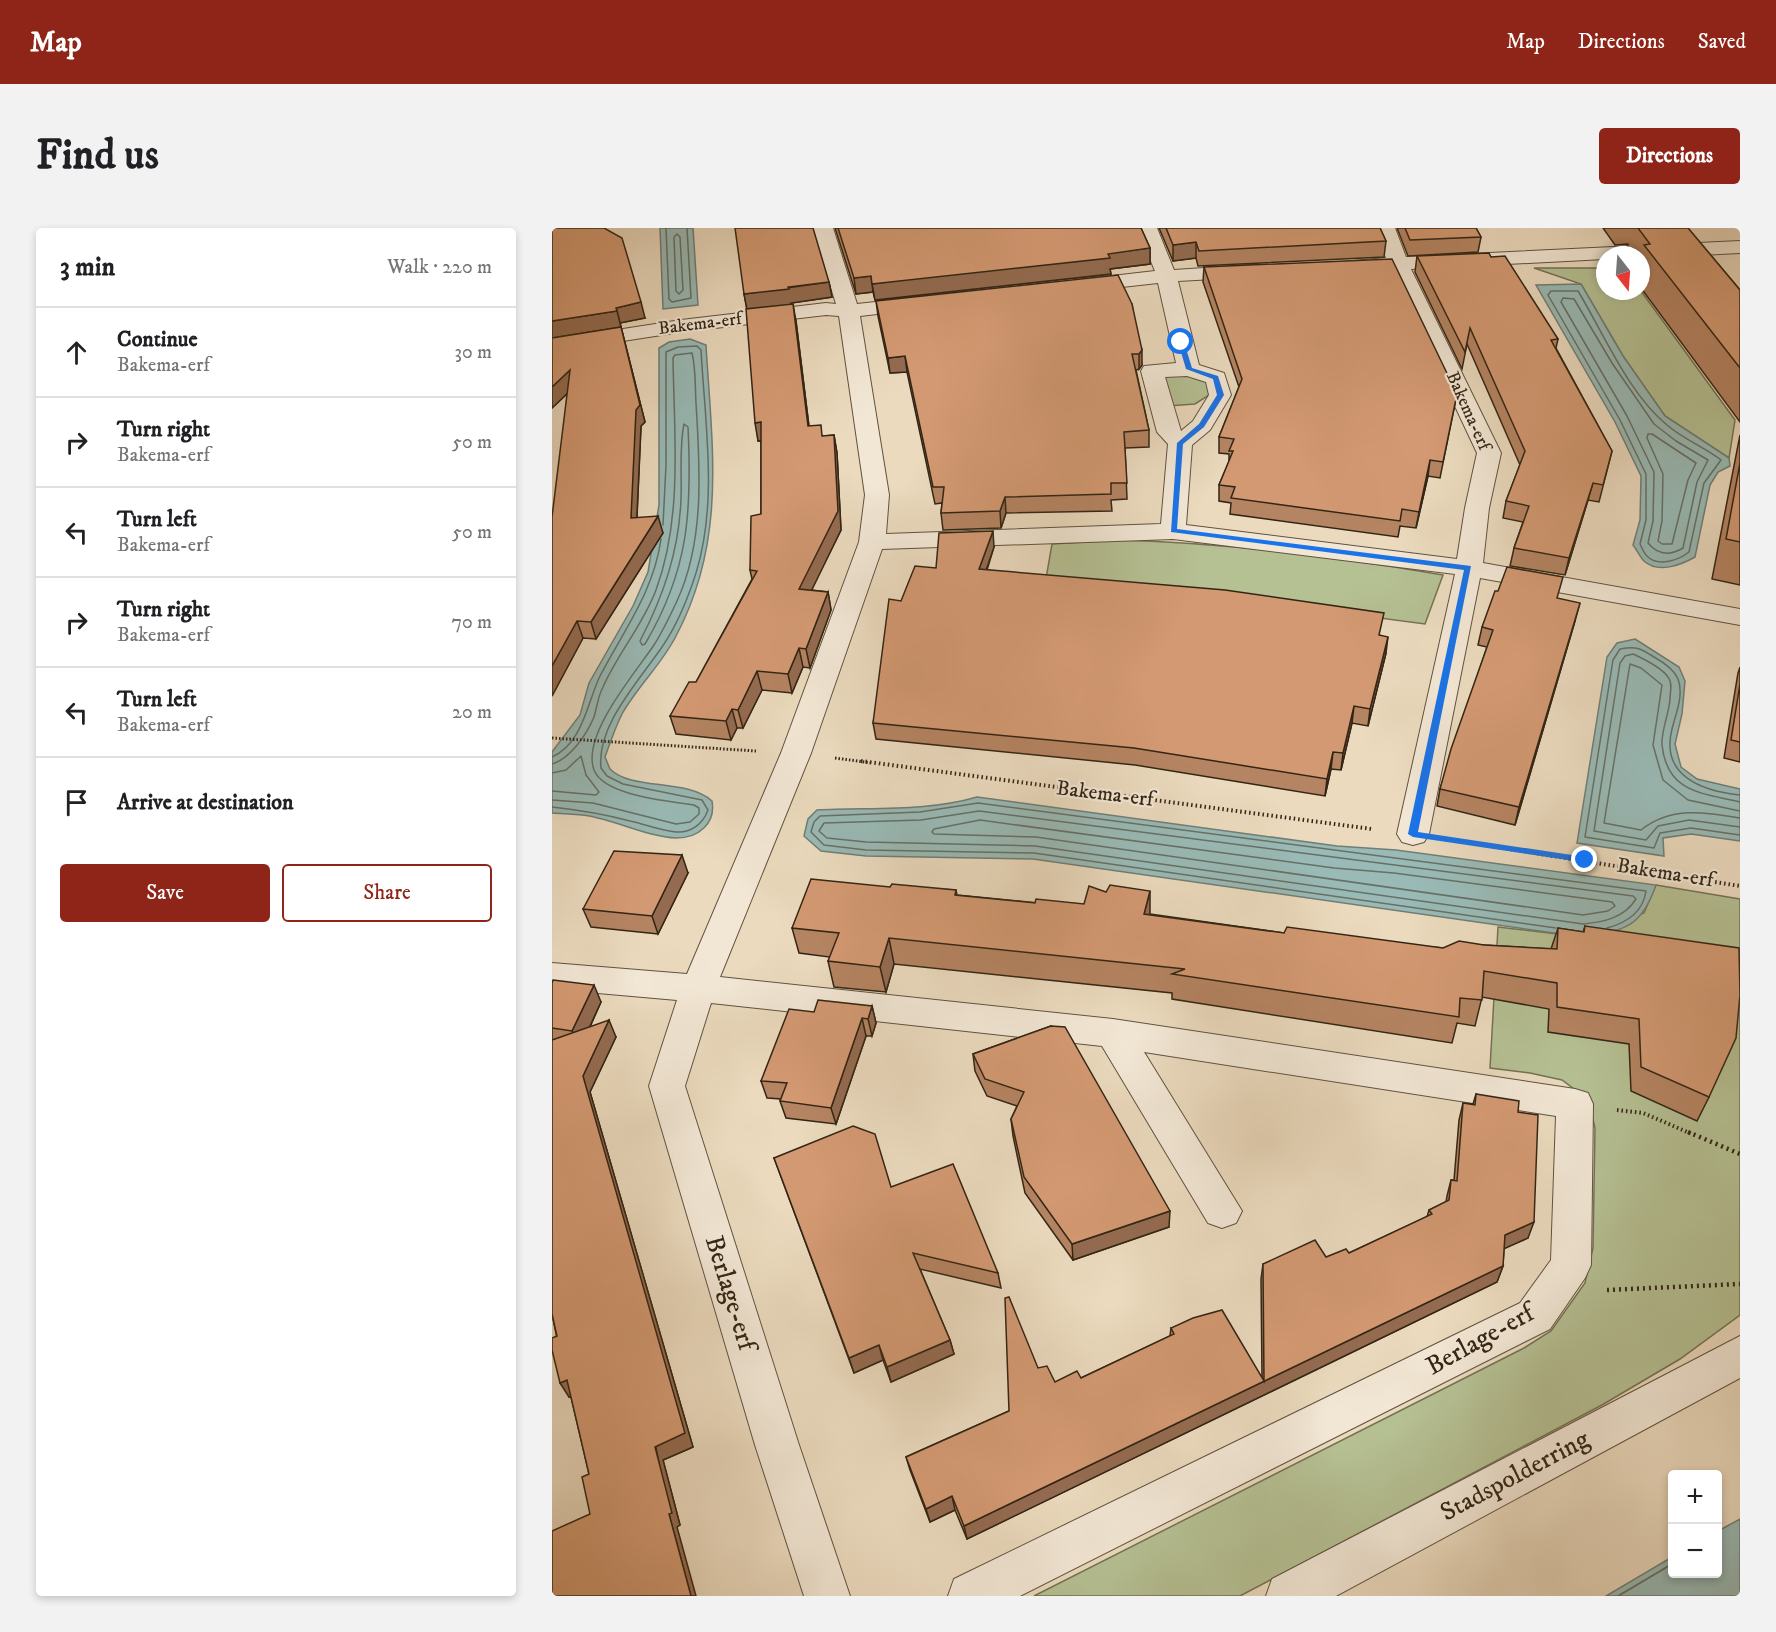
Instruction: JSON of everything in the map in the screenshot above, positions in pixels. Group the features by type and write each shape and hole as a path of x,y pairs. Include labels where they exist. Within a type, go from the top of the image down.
{"street":[{"path":"698,988 796,753 873,542 877,495 849,311 823,228"},
{"path":"1147,228 1167,276 1189,369"},
{"name":"Bakema-erf","path":"1385,228 1398,263 1489,453 1477,508 1469,568 1413,834"},
{"path":"1740,231 1740,241"},
{"path":"1329,267 1740,247"},
{"path":"1061,288 1167,276 1271,270"},
{"name":"Bakema-erf","path":"552,346 692,324 826,309 849,311 943,301"},
{"path":"1173,531 1180,447 1202,425 1220,395 1216,378 1189,369 1152,371 1169,432 1180,447"},
{"path":"873,542 1173,531 1469,568 1740,618"},
{"path":"552,976 698,988 1113,1033 1575,1104"},
{"name":"Berlage-erf","path":"698,988 667,1086 777,1445 827,1596"},
{"path":"1113,1033 1222,1211"},
{"name":"Berlage-erf","path":"971,1596 1535,1316 1571,1265 1575,1104"},
{"name":"Stadspolderring","path":"1289,1596 1740,1356"}],"path":[{"name":"Bakema-erf","path":"552,738 796,753 1413,834 1740,885"},
{"path":"1575,1104 1643,1113 1740,1154"},
{"path":"1553,1292 1740,1284"}],"green space":[{"path":"1534,268 1596,268 1596,300 1648,300 1735,420 1729,458 1665,416 1623,356 1581,284"},
{"path":"1187,373 1211,381 1214,392 1195,404 1168,406 1160,375"},
{"path":"1121,540 1202,544 1282,552 1443,575 1425,624 1237,599 1045,584 1052,544"},
{"path":"1656,885 1740,899 1740,1315 1680,1359 1602,1405 1240,1596 1034,1596 1524,1348 1551,1331 1585,1283 1593,1248 1595,1128 1590,1107 1578,1092 1562,1080 1490,1068 1498,927 1583,937 1644,913"}],"water":[{"path":"660,228 693,228 698,305 663,309"},
{"path":"1581,284 1623,356 1665,416 1729,458 1730,466 1718,472 1710,485 1695,557 1683,563 1663,568 1650,565 1633,545 1640,520 1641,476 1615,422 1536,285"},
{"path":"690,339 706,345 711,420 712,493 703,565 692,600 676,636 622,714 605,757 610,769 620,776 645,783 688,789 712,801 711,816 704,828 692,835 676,838 655,835 589,816 552,813 552,752 580,715 589,683 633,606 648,572 659,505 659,348 669,342"},
{"path":"1635,639 1679,667 1685,681 1682,714 1675,744 1681,767 1697,779 1740,789 1740,841 1691,834 1663,838 1664,856 1577,843 1607,657 1617,643"},
{"path":"977,797 1337,846 1396,850 1656,885 1644,910 1630,924 1621,929 1583,937 1033,859 866,856 821,851 804,836 808,819 817,810 918,807"},
{"path":"1740,1519 1740,1596 1606,1596 1668,1559 1668,1578 1722,1578 1722,1529"}],"building":[{"path":"552,228 604,228 622,238 641,302 616,308 617,311 552,321"},
{"path":"735,228 813,228 829,282 744,294"},
{"path":"838,228 1141,228 1150,248 1108,254 1110,258 872,284 871,276 854,278"},
{"path":"1166,228 1380,228 1386,241 1199,251 1196,242 1173,245"},
{"path":"1405,228 1476,228 1481,237 1410,240"},
{"path":"1638,228 1688,228 1740,290 1740,368 1650,253 1650,246 1644,245 1650,244"},
{"path":"1489,253 1491,257 1505,256 1558,339 1551,340 1612,451 1603,485 1593,483 1569,558 1514,548 1529,506 1506,501 1525,451 1470,328 1465,352 1417,256"},
{"path":"1392,259 1457,394 1443,462 1430,460 1419,512 1402,509 1400,521 1231,498 1235,487 1219,485 1233,451 1229,451 1234,439 1219,437 1242,379 1204,267"},
{"path":"1118,275 1132,304 1142,350 1139,354 1132,354 1149,430 1124,432 1127,483 1111,483 1111,494 1005,497 1000,511 941,513 944,487 933,487 905,356 888,358 876,301"},
{"path":"793,304 808,426 821,425 822,436 834,435 838,511 799,589 828,592 806,649 799,648 788,674 757,671 738,710 732,709 726,721 670,716 689,682 696,682 757,571 750,570 751,516 761,514 761,422 755,423 746,309"},
{"path":"621,327 640,405 636,410 631,518 658,516 591,622 577,621 552,666 552,517 570,370 552,387 552,338"},
{"path":"1740,463 1740,542 1726,539"},
{"path":"993,531 979,569 1225,590 1384,613 1379,635 1388,637 1370,709 1354,706 1343,753 1333,752 1327,779 1134,748 873,723 889,599 901,601 915,566 936,568 939,533"},
{"path":"1507,567 1563,577 1557,598 1580,603 1519,807 1440,789 1451,749 1493,630 1482,627 1495,591 1498,591"},
{"path":"1740,684 1740,742 1731,740"},
{"path":"614,851 682,855 652,916 583,909"},
{"path":"811,879 890,887 892,884 956,890 955,895 1035,903 1036,899 1084,904 1089,886 1106,892 1110,885 1150,891 1144,914 1284,933 1287,927 1443,948 1459,941 1484,945 1557,949 1558,928 1584,932 1585,926 1739,948 1740,995 1736,1038 1709,1097 1641,1067 1639,1019 1557,1007 1557,983 1484,971 1482,1000 1460,998 1459,1017 1172,974 1185,969 889,938 880,967 828,961 839,933 792,928"},
{"path":"553,980 594,985 572,1031 552,1028"},
{"path":"818,1000 872,1006 868,1019 862,1018 831,1108 780,1101 787,1083 761,1081 789,1009 814,1012"},
{"path":"609,1020 583,1076 685,1433 655,1447 672,1513 669,1514 691,1596 552,1596 552,1531 590,1514 582,1477 589,1474 567,1380 560,1383 552,1350 552,1338 557,1336 552,1314 552,1040"},
{"path":"1051,1026 1065,1027 1170,1211 1072,1244 1024,1177 1011,1119 1024,1092 985,1079 973,1054"},
{"path":"1476,1094 1519,1101 1518,1112 1538,1115 1534,1222 1505,1235 1503,1266 964,1526 952,1496 926,1509 906,1457 1009,1411 1005,1298 1009,1297 1038,1368 1047,1366 1055,1382 1077,1371 1081,1378 1174,1334 1171,1328 1193,1318 1222,1310 1264,1381 1263,1264 1315,1240 1326,1257 1346,1249 1349,1253 1432,1214 1429,1210 1449,1200 1451,1180 1457,1181 1463,1103 1475,1105"},
{"path":"853,1126 875,1134 891,1187 953,1164 998,1273 913,1253 950,1340 887,1367 879,1345 849,1358 774,1158"}],"route":[{"path":"1181,342 1189,369 1216,378 1220,395 1202,425 1180,443 1173,531 1469,568 1413,834 1585,860"}]}
